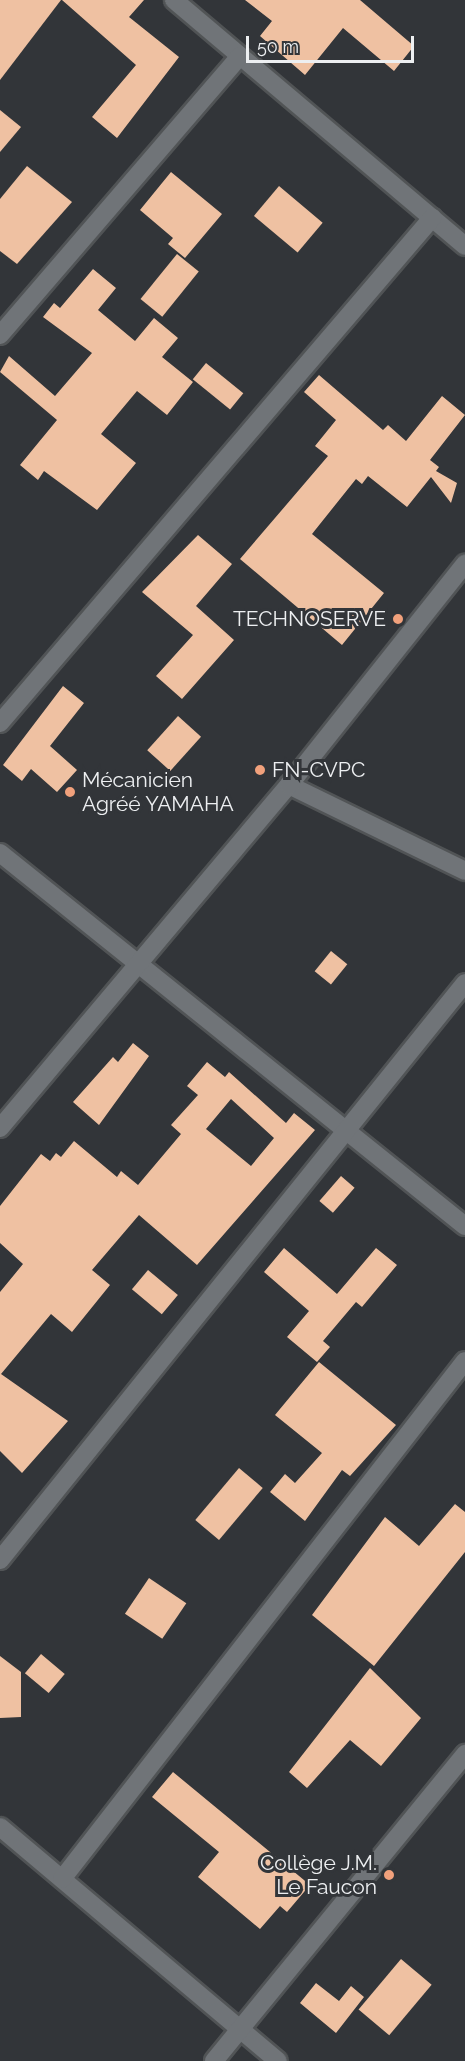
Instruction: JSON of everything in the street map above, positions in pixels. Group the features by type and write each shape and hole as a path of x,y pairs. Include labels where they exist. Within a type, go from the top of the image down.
{"street":[{"path":"174,0 465,246"},
{"path":"0,335 240,56"},
{"path":"0,723 432,218"},
{"path":"0,1128 289,785 465,564"},
{"path":"289,785 465,871"},
{"path":"0,853 465,1226"},
{"path":"0,1560 465,983"},
{"path":"62,1880 465,1361"},
{"path":"214,2061 465,1754"},
{"path":"0,1827 279,2061"}],"building":[{"path":"0,0 61,0 0,80"},
{"path":"62,0 144,0 129,17 179,57 117,138 92,117 136,65"},
{"path":"245,0 360,0 414,46 394,71 343,28 305,75 260,36 272,21"},
{"path":"0,110 21,127 0,152"},
{"path":"27,166 72,202 17,264 0,251 0,199"},
{"path":"171,172 222,214 185,258 168,244 173,238 140,210"},
{"path":"279,186 323,223 298,253 254,216"},
{"path":"177,254 199,272 162,317 140,299"},
{"path":"93,269 116,288 98,310 135,341 154,318 178,338 162,357 193,382 167,415 137,391 101,434 136,463 97,510 44,471 38,480 20,465 57,420 0,372 9,356 55,396 92,353 43,317 54,303 60,308"},
{"path":"206,363 243,393 230,410 193,379"},
{"path":"319,375 383,430 388,425 406,441 442,396 465,415 430,460 439,467 436,471 457,483 451,503 431,477 407,507 368,476 362,484 356,479 312,534 384,593 342,645 240,559 328,456 315,446 336,420 304,392"},
{"path":"198,535 232,564 196,606 234,640 182,699 156,676 193,635 142,592"},
{"path":"63,686 84,703 50,746 77,770 57,792 31,769 22,781 3,765"},
{"path":"178,716 201,737 170,771 147,750"},
{"path":"331,951 347,964 331,984 315,971"},
{"path":"133,1043 149,1056 99,1125 73,1102 113,1057 118,1062"},
{"path":"207,1062 225,1077 229,1072 286,1123 294,1113 315,1130 197,1265 139,1215 92,1270 110,1285 72,1332 51,1314 1,1374 68,1421 22,1473 0,1451 0,1292 23,1264 0,1243 0,1206 41,1154 50,1161 56,1153 61,1157 74,1141 117,1177 121,1171 138,1185 181,1134 171,1125 198,1095 187,1086","holes":["231,1099 274,1138 251,1166 206,1129"]},
{"path":"341,1176 355,1188 333,1213 319,1201"},
{"path":"284,1248 337,1294 376,1248 397,1265 362,1307 356,1302 323,1341 330,1347 317,1362 287,1337 309,1311 264,1272"},
{"path":"148,1270 178,1295 162,1314 132,1289"},
{"path":"319,1362 396,1425 350,1476 342,1470 305,1521 270,1492 285,1474 295,1483 322,1453 275,1415"},
{"path":"239,1468 263,1488 219,1540 195,1520"},
{"path":"455,1504 465,1512 465,1552 374,1666 312,1615 385,1517 419,1546"},
{"path":"149,1578 186,1603 162,1639 125,1614"},
{"path":"41,1654 65,1674 49,1693 25,1673"},
{"path":"0,1656 21,1672 21,1717 0,1718"},
{"path":"370,1668 421,1718 381,1766 350,1740 307,1788 289,1772"},
{"path":"173,1772 310,1885 287,1912 280,1906 260,1929 198,1877 219,1852 152,1797"},
{"path":"401,1959 432,1985 389,2035 359,2010"},
{"path":"316,1983 339,2001 351,1986 364,1997 336,2033 300,2003"}],"place":[{"name":"TECHNOSERVE","path":"398,619"},
{"name":"FN-CVPC","path":"260,770"},
{"name":"Mécanicien Agréé YAMAHA","path":"70,792"},
{"name":"Collège J.M. Le Faucon","path":"389,1875"}]}
